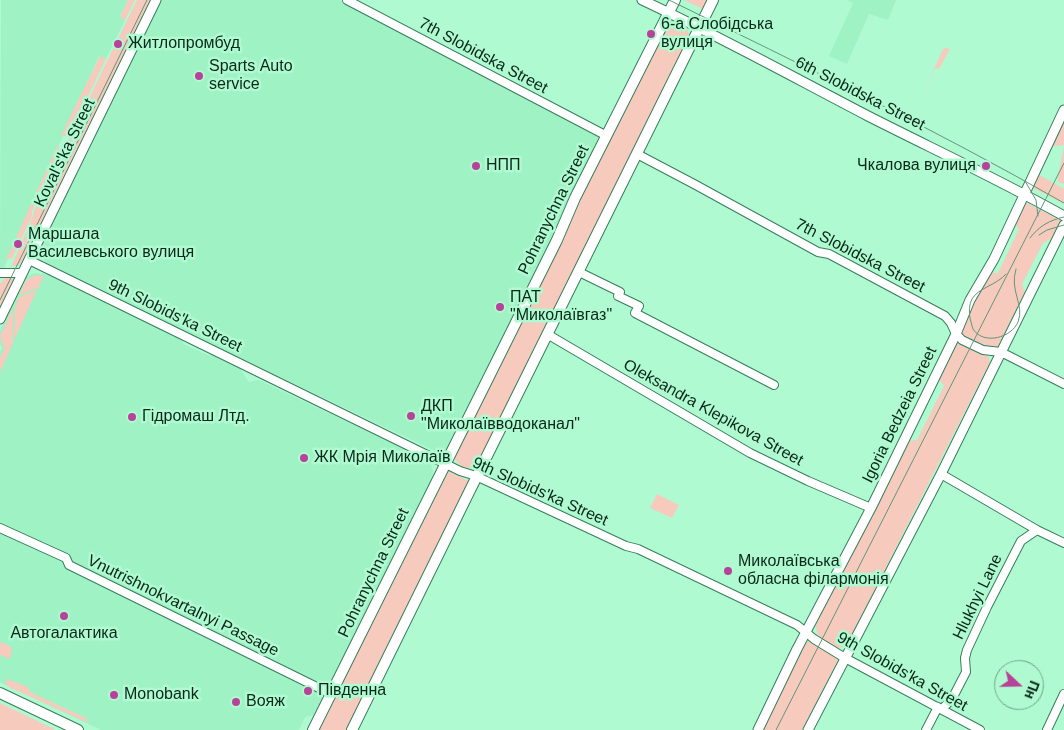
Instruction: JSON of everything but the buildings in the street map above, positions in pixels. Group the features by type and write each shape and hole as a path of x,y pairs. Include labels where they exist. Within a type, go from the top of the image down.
{"main road":[{"name":"Pohranychna Street","path":"313,730 444,463 557,240 575,198 675,0"},
{"path":"352,730 546,334 579,272 713,0"},
{"path":"0,693 78,730"}],"street":[{"name":"Koval's'ka Street","path":"0,319 156,0"},
{"name":"7th Slobidska Street","path":"347,0 606,136"},
{"name":"6th Slobidska Street","path":"642,0 699,27 883,124 1064,216"},
{"name":"Igoria Bedzeia Street","path":"758,730 871,508 956,334 970,300 994,259 1064,110"},
{"name":"7th Slobidska Street","path":"637,154 818,252 829,254 945,316 962,340 977,348 1001,352 1064,384"},
{"path":"808,730 940,474 1064,225"},
{"name":"9th Slobids'ka Street","path":"29,260 468,475 476,476 626,546 638,549 797,625 845,658 980,730"},
{"path":"579,272 620,292 618,296 639,306 635,313 774,385"},
{"path":"0,273 22,273"},
{"name":"Oleksandra Klepikova Street","path":"546,334 750,453 871,508"},
{"path":"940,474 1037,530 1064,543"},
{"name":"Vnutrishnokvartalnyi Passage","path":"0,528 66,558 69,565 331,694"},
{"name":"Hlukhyi Lane","path":"926,730 940,708 952,699 966,672 965,658 967,650 1021,542 1037,530"},
{"path":"1047,730 1064,694"}],"shaded area":[{"path":"1,0 128,0 120,16 125,20 106,59 99,56 4,268 0,268"},
{"path":"128,0 135,0 125,20 120,17"},
{"path":"137,0 151,0 21,264 11,267 34,211"},
{"path":"161,0 340,0 594,132 598,137 597,145 446,451 439,453 53,269 45,262 40,246"},
{"path":"684,0 708,0 703,9"},
{"path":"847,0 896,0 888,20 869,14 847,64 829,56 853,3"},
{"path":"675,22 687,29 689,38 477,464 472,468 462,467 455,460 455,451 666,25"},
{"path":"943,49 950,49 939,69 935,68 921,98"},
{"path":"100,56 106,59 68,137 61,135"},
{"path":"1064,116 1064,145 1049,147"},
{"path":"57,146 62,150 32,211 32,216 12,258 6,260"},
{"path":"1064,147 1064,184 1058,182 1058,175"},
{"path":"1036,173 1064,189 1064,204 1031,186"},
{"path":"1027,203 1060,220 1052,238 1043,243 1022,284 1025,292 996,350 960,334 988,273 998,273 1019,229 1014,223 1024,204"},
{"path":"35,273 54,275 183,338 183,344 240,366 249,382 259,380 430,461 433,472 431,483 323,700 313,715 305,717 299,730 101,730 0,682 0,353 2,347 0,345 0,330 24,280 29,275"},
{"path":"36,275 44,276 38,288 19,295 26,280"},
{"path":"5,277 14,279 0,309 0,284"},
{"path":"37,290 14,340 15,306 19,297"},
{"path":"13,308 13,343 0,372 0,358 4,349 0,336"},
{"path":"957,343 963,343 977,353 988,356 990,362 846,646 838,648 819,637 816,624 908,441 917,440 944,386 939,379"},
{"path":"446,470 469,481 347,730 317,730"},
{"path":"657,494 679,505 672,518 650,508"},
{"path":"814,641 838,656 837,662 802,730 763,730 804,646 807,642"},
{"path":"0,642 12,649 10,659 0,655"},
{"path":"7,679 28,687 30,692 86,718 88,721 86,722 9,687 5,683"},
{"path":"0,703 56,730 0,730"}],"tram line":[{"path":"0,300 147,0"},
{"path":"669,0 918,124 1064,203"},
{"path":"776,730 1064,163"},
{"path":"1025,181 1036,200 1038,216"},
{"path":"1030,238 1045,224 1064,217"},
{"path":"1039,235 1047,230 1064,225"},
{"path":"1006,274 975,295 971,301 969,313 973,329 984,337 997,338 1004,335 1010,332 1018,322 1020,310 1014,284 1016,269"}],"place":[{"name":"6-а Слобідська вулиця","path":"651,34"},
{"name":"Житлопромбуд","path":"118,44"},
{"name":"Sparts Auto service","path":"199,76"},
{"name":"НПП","path":"476,166"},
{"name":"Чкалова вулиця","path":"986,166"},
{"name":"Маршала Василевського вулиця","path":"18,244"},
{"name":"ПАТ \"Миколаївгаз\"","path":"500,307"},
{"name":"ДКП \"Миколаївводоканал\"","path":"411,416"},
{"name":"Гідромаш Лтд.","path":"132,417"},
{"name":"ЖК Мрія Миколаїв","path":"304,458"},
{"name":"Миколаївська обласна філармонія","path":"728,571"},
{"name":"Автогалактика","path":"64,616"},
{"name":"Південна","path":"308,691"},
{"name":"Monobank","path":"114,695"},
{"name":"Вояж","path":"236,702"}]}
